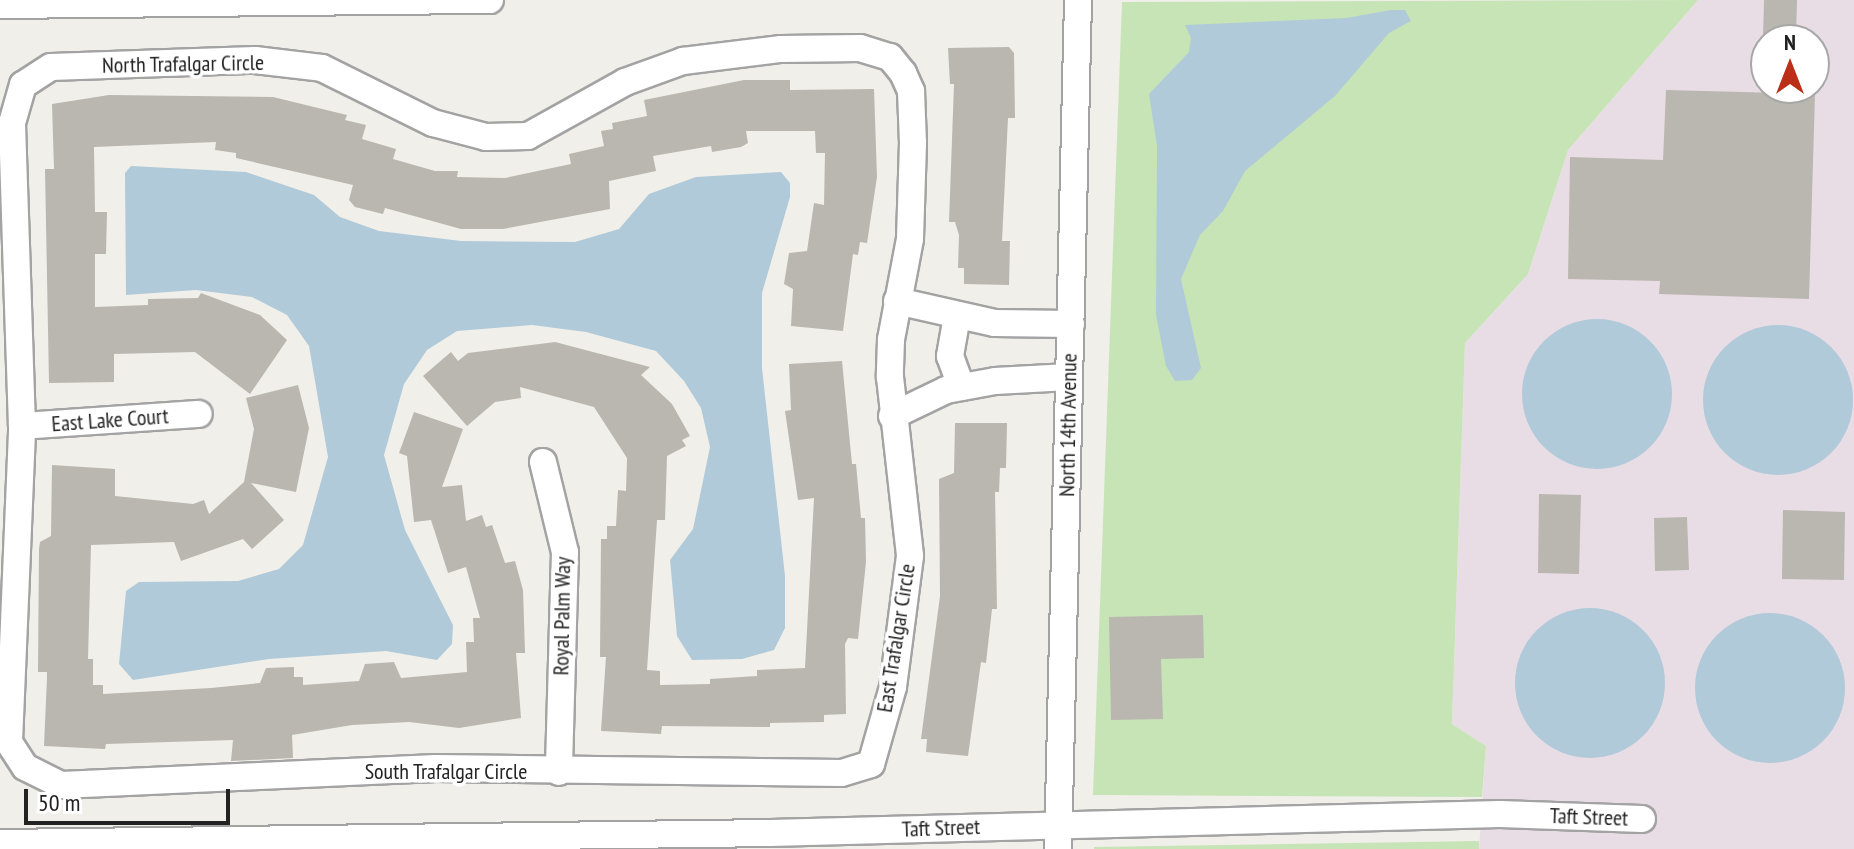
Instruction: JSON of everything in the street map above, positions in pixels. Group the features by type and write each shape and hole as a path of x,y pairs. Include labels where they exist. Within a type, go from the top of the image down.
{"street":[{"path":"0,5 33,2 487,0"},
{"name":"North 14th Avenue","path":"1058,837 1078,0"},
{"name":"North Trafalgar Circle","path":"22,426 12,123 23,85 51,67 255,60 322,68 433,123 486,137 528,136 625,82 683,61 796,49 860,48 890,57"},
{"name":"East Trafalgar Circle","path":"871,764 893,687 910,556 892,416 891,340 910,239 911,91 890,57"},
{"path":"897,301 957,316 1011,324 1071,324"},
{"path":"957,316 950,356 961,387"},
{"path":"892,416 961,387 1069,377"},
{"name":"East Lake Court","path":"22,426 199,414"},
{"name":"South Trafalgar Circle","path":"22,426 9,742 25,767 61,785 436,768 559,772 841,773 871,764"},
{"name":"Royal Palm Way","path":"543,462 565,552 559,772"},
{"name":"Taft Street","path":"0,843 1058,837 1500,814 1642,819"}],"shaded area":[{"path":"1698,0 1854,0 1854,849 1479,849 1486,746 1452,724 1465,343 1528,274 1568,150"}],"green space":[{"path":"1698,0 1568,150 1528,274 1465,343 1452,724 1486,746 1482,797 1093,795 1122,2"},
{"path":"1479,841 1479,849 1094,849 1094,847"}],"water":[{"path":"1405,10 1411,21 1389,33 1335,96 1245,171 1223,211 1200,235 1181,279 1201,368 1192,380 1175,381 1166,366 1156,315 1157,146 1149,94 1189,52 1191,38 1185,25 1346,18"},
{"path":"131,166 246,172 314,195 340,217 379,231 461,241 575,242 619,229 649,194 696,177 781,172 790,183 790,197 762,293 762,368 785,576 785,628 774,650 742,659 692,660 677,636 670,560 693,529 710,447 701,408 684,381 656,351 586,332 532,325 457,331 427,350 404,384 384,455 405,530 453,625 452,644 437,660 386,651 269,659 133,680 119,664 126,591 139,582 238,581 279,569 303,545 328,457 309,346 287,315 252,297 196,290 126,295 125,173"},
{"path":"1597,319 1626,325 1650,341 1666,365 1672,394 1666,423 1650,447 1626,463 1597,469 1568,463 1544,447 1528,423 1522,394 1528,365 1544,341 1568,325"},
{"path":"1778,325 1807,330 1831,347 1848,371 1853,400 1848,429 1831,453 1807,470 1778,475 1749,470 1725,453 1708,429 1703,400 1708,371 1725,347 1749,330"},
{"path":"1590,608 1619,613 1643,630 1660,654 1665,683 1660,712 1643,736 1619,753 1590,758 1561,753 1537,736 1520,712 1515,683 1520,654 1537,630 1561,613"},
{"path":"1770,613 1799,619 1823,635 1839,659 1845,688 1839,717 1823,741 1799,757 1770,763 1741,757 1717,741 1701,717 1695,688 1701,659 1717,635 1741,619"}],"building":[{"path":"1764,0 1797,0 1796,24 1763,24"},
{"path":"1009,47 1014,53 1015,118 1008,118 1002,241 1010,241 1009,285 964,284 964,268 958,268 959,235 955,222 949,222 954,84 950,84 948,48"},
{"path":"744,80 790,80 790,90 874,89 877,177 867,243 860,242 858,255 853,254 843,331 791,326 793,289 784,284 789,253 807,251 814,203 824,205 825,153 816,153 815,131 746,131 748,143 741,147 712,152 711,146 653,156 656,171 609,181 610,209 503,229 461,229 385,208 383,214 355,207 349,200 353,185 236,158 236,153 215,150 216,142 94,147 95,212 107,212 106,254 95,254 95,307 148,305 148,299 198,298 201,293 260,315 287,340 250,394 195,352 114,354 114,382 49,383 45,169 54,169 52,104 109,95 273,97 347,115 345,120 366,125 362,139 396,149 393,159 435,171 458,171 457,177 505,178 571,164 569,154 604,146 601,131 613,129 612,123 647,116 644,100"},
{"path":"1666,90 1750,92 1750,104 1815,104 1809,299 1659,294 1660,281 1568,279 1570,157 1663,160"},
{"path":"555,342 650,367 641,375 672,404 690,436 682,440 686,446 667,456 665,520 657,520 647,670 660,671 660,685 710,684 710,679 757,676 757,670 805,668 814,498 798,500 785,411 791,410 789,364 842,361 852,464 856,464 861,518 865,518 866,562 858,639 848,638 845,644 846,714 824,715 824,722 770,723 770,727 662,726 661,734 601,731 606,657 600,657 601,539 607,539 607,526 616,526 618,490 626,491 627,458 594,407 520,387 521,398 495,402 467,426 423,376 451,352 458,361 468,353"},
{"path":"298,385 309,428 296,492 251,483 284,520 252,549 243,539 181,561 174,542 91,545 88,659 93,659 93,685 103,685 103,694 211,688 260,683 266,668 294,667 294,677 303,677 303,685 359,681 365,664 394,662 401,678 467,672 466,642 474,642 473,618 480,618 466,567 448,573 431,520 414,522 407,456 399,453 414,412 463,429 442,487 462,485 466,521 482,515 486,527 492,525 505,563 515,561 523,590 525,653 516,653 521,718 459,728 409,722 352,725 292,735 293,758 231,761 233,740 106,744 105,749 44,746 47,672 38,672 39,549 40,542 51,536 52,465 115,469 115,496 193,504 204,500 209,514 244,482 254,429 246,398"},
{"path":"955,423 1007,423 1006,468 1000,468 999,492 995,492 997,609 992,609 986,663 981,662 968,756 926,752 927,739 921,739 940,596 939,479 954,473"},
{"path":"1539,494 1581,495 1579,574 1538,573"},
{"path":"1783,510 1845,512 1844,580 1782,579"},
{"path":"1687,517 1689,570 1655,571 1654,518"},
{"path":"1203,615 1204,658 1161,659 1163,719 1111,720 1109,617"}]}
